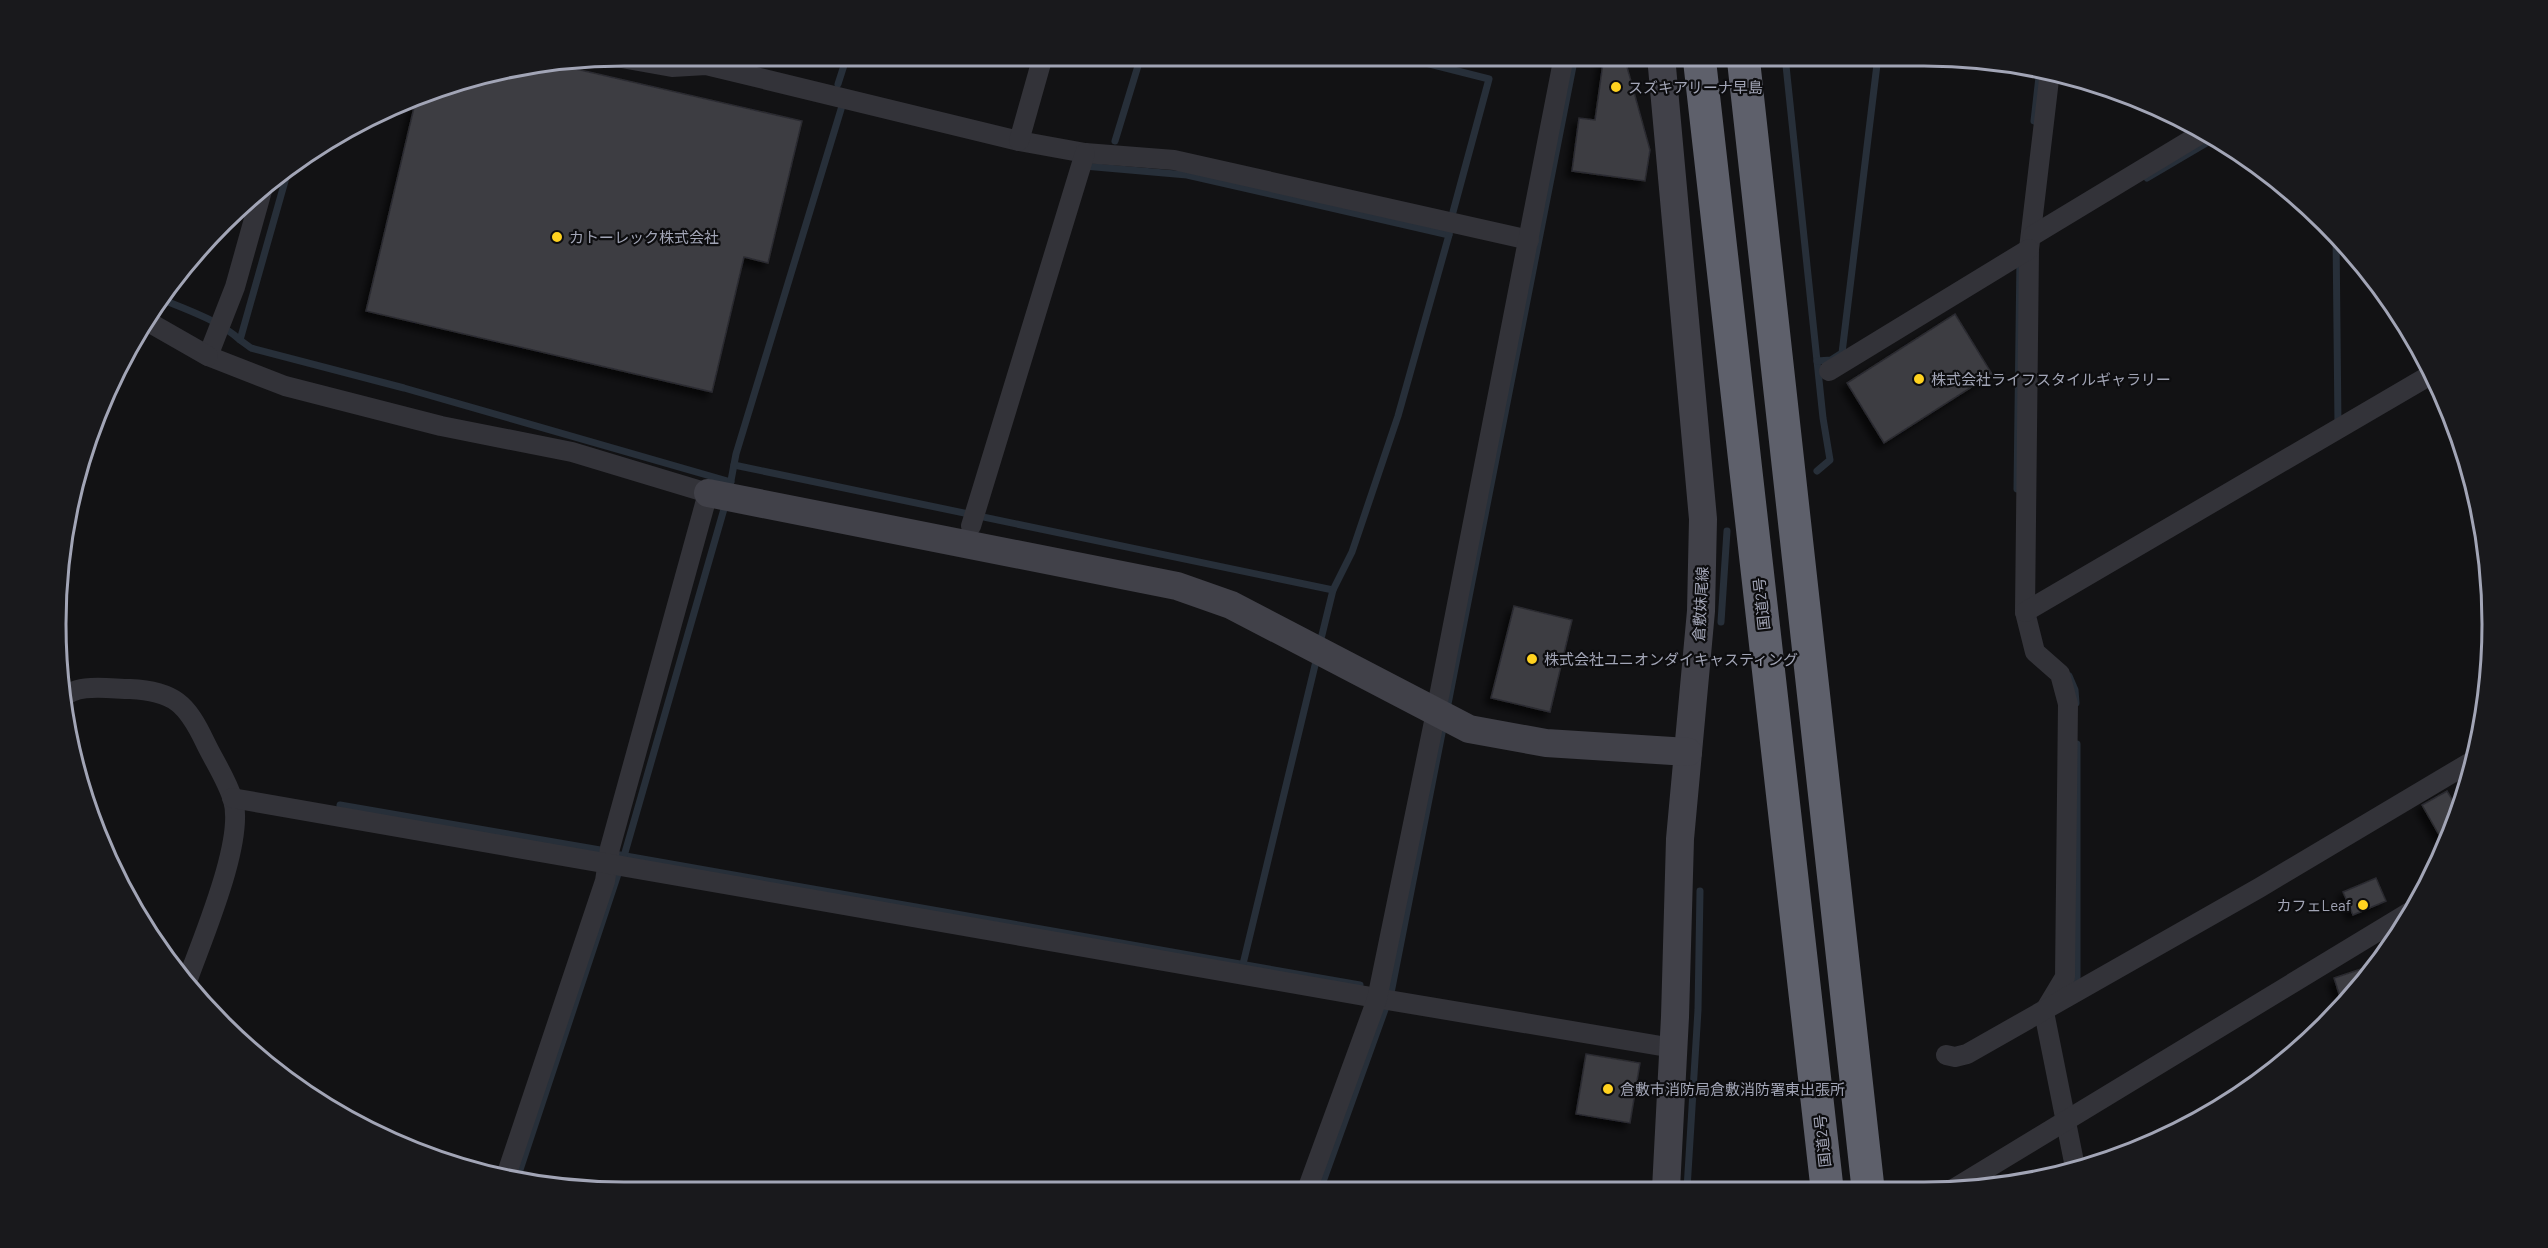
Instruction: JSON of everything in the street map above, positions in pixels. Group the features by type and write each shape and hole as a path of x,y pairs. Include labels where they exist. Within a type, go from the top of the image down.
{"highway":[{"name":"国道2号","path":"1700,66 1826,1182"},
{"path":"1744,66 1867,1182"}],"main road":[{"name":"倉敷妹尾線","path":"1662,66 1703,519 1701,611 1680,839 1666,1182"},
{"path":"708,493 1177,586 1231,605 1469,729 1546,743 1688,752"}],"street":[{"path":"731,66 1019,141 1083,162 1174,160 1529,240"},
{"path":"1019,141 1040,66"},
{"path":"1310,1182 1384,1000 1436,712 1562,66"},
{"path":"2049,81 2025,249 2025,615 2035,652 2060,674 2068,704 2065,977 2044,1012 2074,1161"},
{"path":"1829,371 2025,249 2196,137"},
{"path":"972,520 1083,162"},
{"path":"208,356 235,287 259,202"},
{"path":"153,325 208,356 285,386 441,426 572,452 708,493 613,859 508,1169"},
{"path":"2025,615 2425,378"},
{"path":"71,693 86,688 154,690 184,705 197,725 232,798 236,830 231,854 190,975"},
{"path":"1946,1055 1955,1057 1967,1054 2044,1012 2463,766"},
{"path":"232,798 613,859 1384,1000 1673,1048"},
{"path":"1968,1180 2397,920"}],"building":[{"name":"スズキアリーナ早島","path":"1603,66 1627,66 1650,150 1645,181 1572,171 1579,118 1595,120"},
{"path":"574,69 802,121 768,263 744,257 712,392 366,311 414,107 480,85 515,77"},
{"name":"株式会社ライフスタイルギャラリー","path":"1955,314 1992,374 1884,443 1847,383"},
{"name":"株式会社ユニオンダイキャスティング","path":"1514,606 1572,620 1550,712 1491,698"},
{"path":"2447,791 2453,801 2440,837 2422,805"},
{"name":"カフェLeaf","path":"2376,878 2386,901 2353,915 2343,892"},
{"path":"2364,968 2340,996 2334,978"},
{"name":"倉敷市消防局倉敷消防署東出張所","path":"1586,1054 1640,1063 1630,1123 1576,1114"}],"waterway":[{"path":"838,84 844,66"},
{"path":"1115,141 1138,66"},
{"path":"1320,643 1333,590 1352,552 1398,416 1449,235 1453,212 1489,79 1438,66"},
{"path":"1447,709 1573,66"},
{"path":"1786,66 1823,418 1830,460 1817,471"},
{"path":"1817,361 1831,360 1842,353 1877,66"},
{"path":"2034,121 2039,78"},
{"path":"729,491 736,454 842,106"},
{"path":"2147,178 2206,143"},
{"path":"1084,166 1187,175 1449,235"},
{"path":"285,180 240,340 251,348 404,388 731,482"},
{"path":"2336,248 2338,425"},
{"path":"2017,489 2020,257"},
{"path":"168,302 212,321 240,340"},
{"path":"734,465 1333,590"},
{"path":"519,1172 624,856 726,502"},
{"path":"1721,622 1727,531"},
{"path":"1243,964 1317,657"},
{"path":"2069,676 2075,690 2076,703"},
{"path":"1323,1182 1391,993 1444,723"},
{"path":"2073,986 2077,983 2077,744"},
{"path":"340,805 606,851"},
{"path":"620,855 1360,985"},
{"path":"1687,1182 1698,1010 1700,891"}],"place":[{"name":"スズキアリーナ早島","path":"1616,87"},
{"name":"カトーレック株式会社","path":"557,237"},
{"name":"株式会社ライフスタイルギャラリー","path":"1919,379"},
{"name":"株式会社ユニオンダイキャスティング","path":"1532,659"},
{"name":"カフェLeaf","path":"2363,905"},
{"name":"倉敷市消防局倉敷消防署東出張所","path":"1608,1089"}]}
